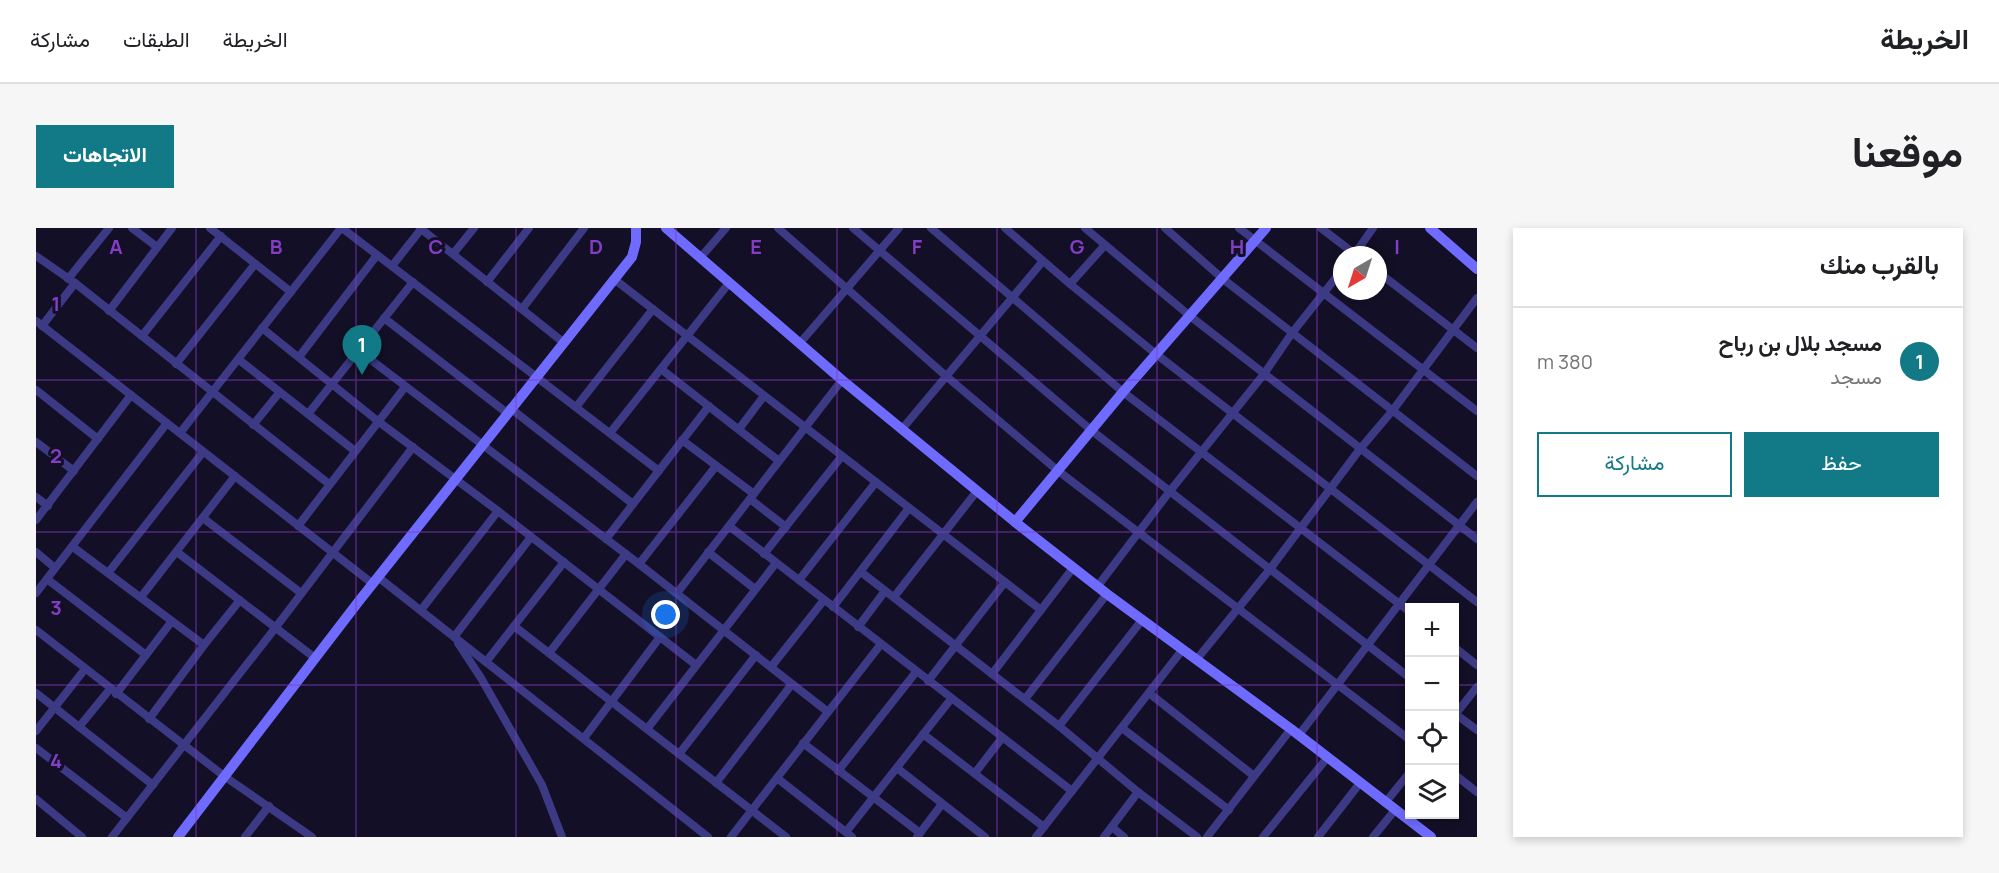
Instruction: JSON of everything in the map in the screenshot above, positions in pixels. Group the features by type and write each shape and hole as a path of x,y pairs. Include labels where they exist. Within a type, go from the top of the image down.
{"street":[{"path":"109,228 39,323 332,552 421,610 708,837"},
{"path":"132,228 157,248"},
{"path":"109,310 172,228"},
{"path":"211,228 291,292"},
{"path":"180,433 341,228 659,471"},
{"path":"392,266 421,228 563,342"},
{"path":"453,254 474,228"},
{"path":"487,282 529,228"},
{"path":"522,309 584,228"},
{"path":"178,837 375,580 614,279 635,251 636,228"},
{"path":"666,228 842,380 1015,522 1102,590 1295,732 1428,836"},
{"path":"700,258 726,228"},
{"path":"778,228 946,376 1058,470 1405,736"},
{"path":"853,228 1091,430 1405,674"},
{"path":"800,343 899,228"},
{"path":"931,228 1123,392 1405,608"},
{"path":"1085,228 1190,316 1477,538"},
{"path":"1165,228 1223,279 1477,476"},
{"path":"1239,228 1477,411"},
{"path":"1015,522 1123,392 1266,228"},
{"path":"1321,228 1344,246"},
{"path":"1361,246 1373,228"},
{"path":"1430,228 1477,269"},
{"path":"1009,229 1070,284 1156,354 1477,602"},
{"path":"142,336 220,236"},
{"path":"1070,284 1105,245"},
{"path":"299,357 377,255"},
{"path":"36,256 72,281 329,484"},
{"path":"902,429 1043,261"},
{"path":"176,364 255,264"},
{"path":"614,279 1041,610"},
{"path":"1387,279 1477,348"},
{"path":"308,414 413,282"},
{"path":"1025,699 1102,590 1139,531 1233,414 1292,333 1333,282"},
{"path":"610,433 729,283"},
{"path":"1197,659 1270,569 1329,488 1393,411 1477,298"},
{"path":"576,407 653,309"},
{"path":"384,318 633,504"},
{"path":"262,328 378,422 696,665"},
{"path":"358,350 724,629 828,712"},
{"path":"238,359 355,451"},
{"path":"661,369 780,460"},
{"path":"677,593 842,380"},
{"path":"298,526 405,387"},
{"path":"36,390 98,439"},
{"path":"253,425 279,393"},
{"path":"36,520 131,395"},
{"path":"739,429 764,396"},
{"path":"606,539 709,406"},
{"path":"36,593 167,423"},
{"path":"682,440 716,466 786,527"},
{"path":"36,442 74,471"},
{"path":"112,837 413,447"},
{"path":"108,573 203,452"},
{"path":"764,554 842,456"},
{"path":"639,564 716,466"},
{"path":"141,597 235,476"},
{"path":"799,580 876,482"},
{"path":"894,597 977,491"},
{"path":"36,497 48,506"},
{"path":"1207,837 1254,776 1337,684 1477,502"},
{"path":"833,607 909,508"},
{"path":"421,610 498,512"},
{"path":"203,518 301,593"},
{"path":"729,526 1072,791"},
{"path":"454,637 531,537"},
{"path":"73,547 204,645"},
{"path":"36,552 55,568"},
{"path":"177,552 315,658"},
{"path":"708,552 755,590"},
{"path":"549,652 626,554"},
{"path":"486,662 564,562"},
{"path":"647,729 776,563"},
{"path":"992,674 1073,568"},
{"path":"861,572 1025,699 1138,792 1197,837"},
{"path":"47,579 146,655"},
{"path":"928,681 1005,582"},
{"path":"858,627 885,591"},
{"path":"149,719 240,600"},
{"path":"771,668 824,600"},
{"path":"1059,726 1142,620"},
{"path":"79,727 146,655 172,621"},
{"path":"514,626 786,837"},
{"path":"36,630 224,776 269,806 302,834 312,837"},
{"path":"454,637 481,678 542,785 562,837"},
{"path":"584,738 660,637"},
{"path":"731,837 881,644"},
{"path":"1036,837 1184,649"},
{"path":"1459,650 1477,665"},
{"path":"680,754 756,656"},
{"path":"36,731 85,669"},
{"path":"838,771 916,672"},
{"path":"716,783 792,684"},
{"path":"1457,711 1477,687"},
{"path":"36,693 153,785"},
{"path":"1149,693 1254,776"},
{"path":"777,778 849,835 873,798 951,699"},
{"path":"1459,717 1477,730"},
{"path":"1122,728 1229,810"},
{"path":"923,734 1044,827"},
{"path":"975,773 1002,738"},
{"path":"804,743 919,835 942,804"},
{"path":"36,747 127,818"},
{"path":"1263,837 1327,758"},
{"path":"897,768 985,837"},
{"path":"1459,777 1477,792"},
{"path":"1385,803 1405,778"},
{"path":"1318,837 1360,783"},
{"path":"1104,837 1138,792"},
{"path":"37,801 82,837"},
{"path":"245,837 269,806"},
{"path":"1373,837 1395,810"},
{"path":"1112,827 1124,837"}],"place":[{"name":"مسجد بلال بن رباح","path":"362,375"}]}
